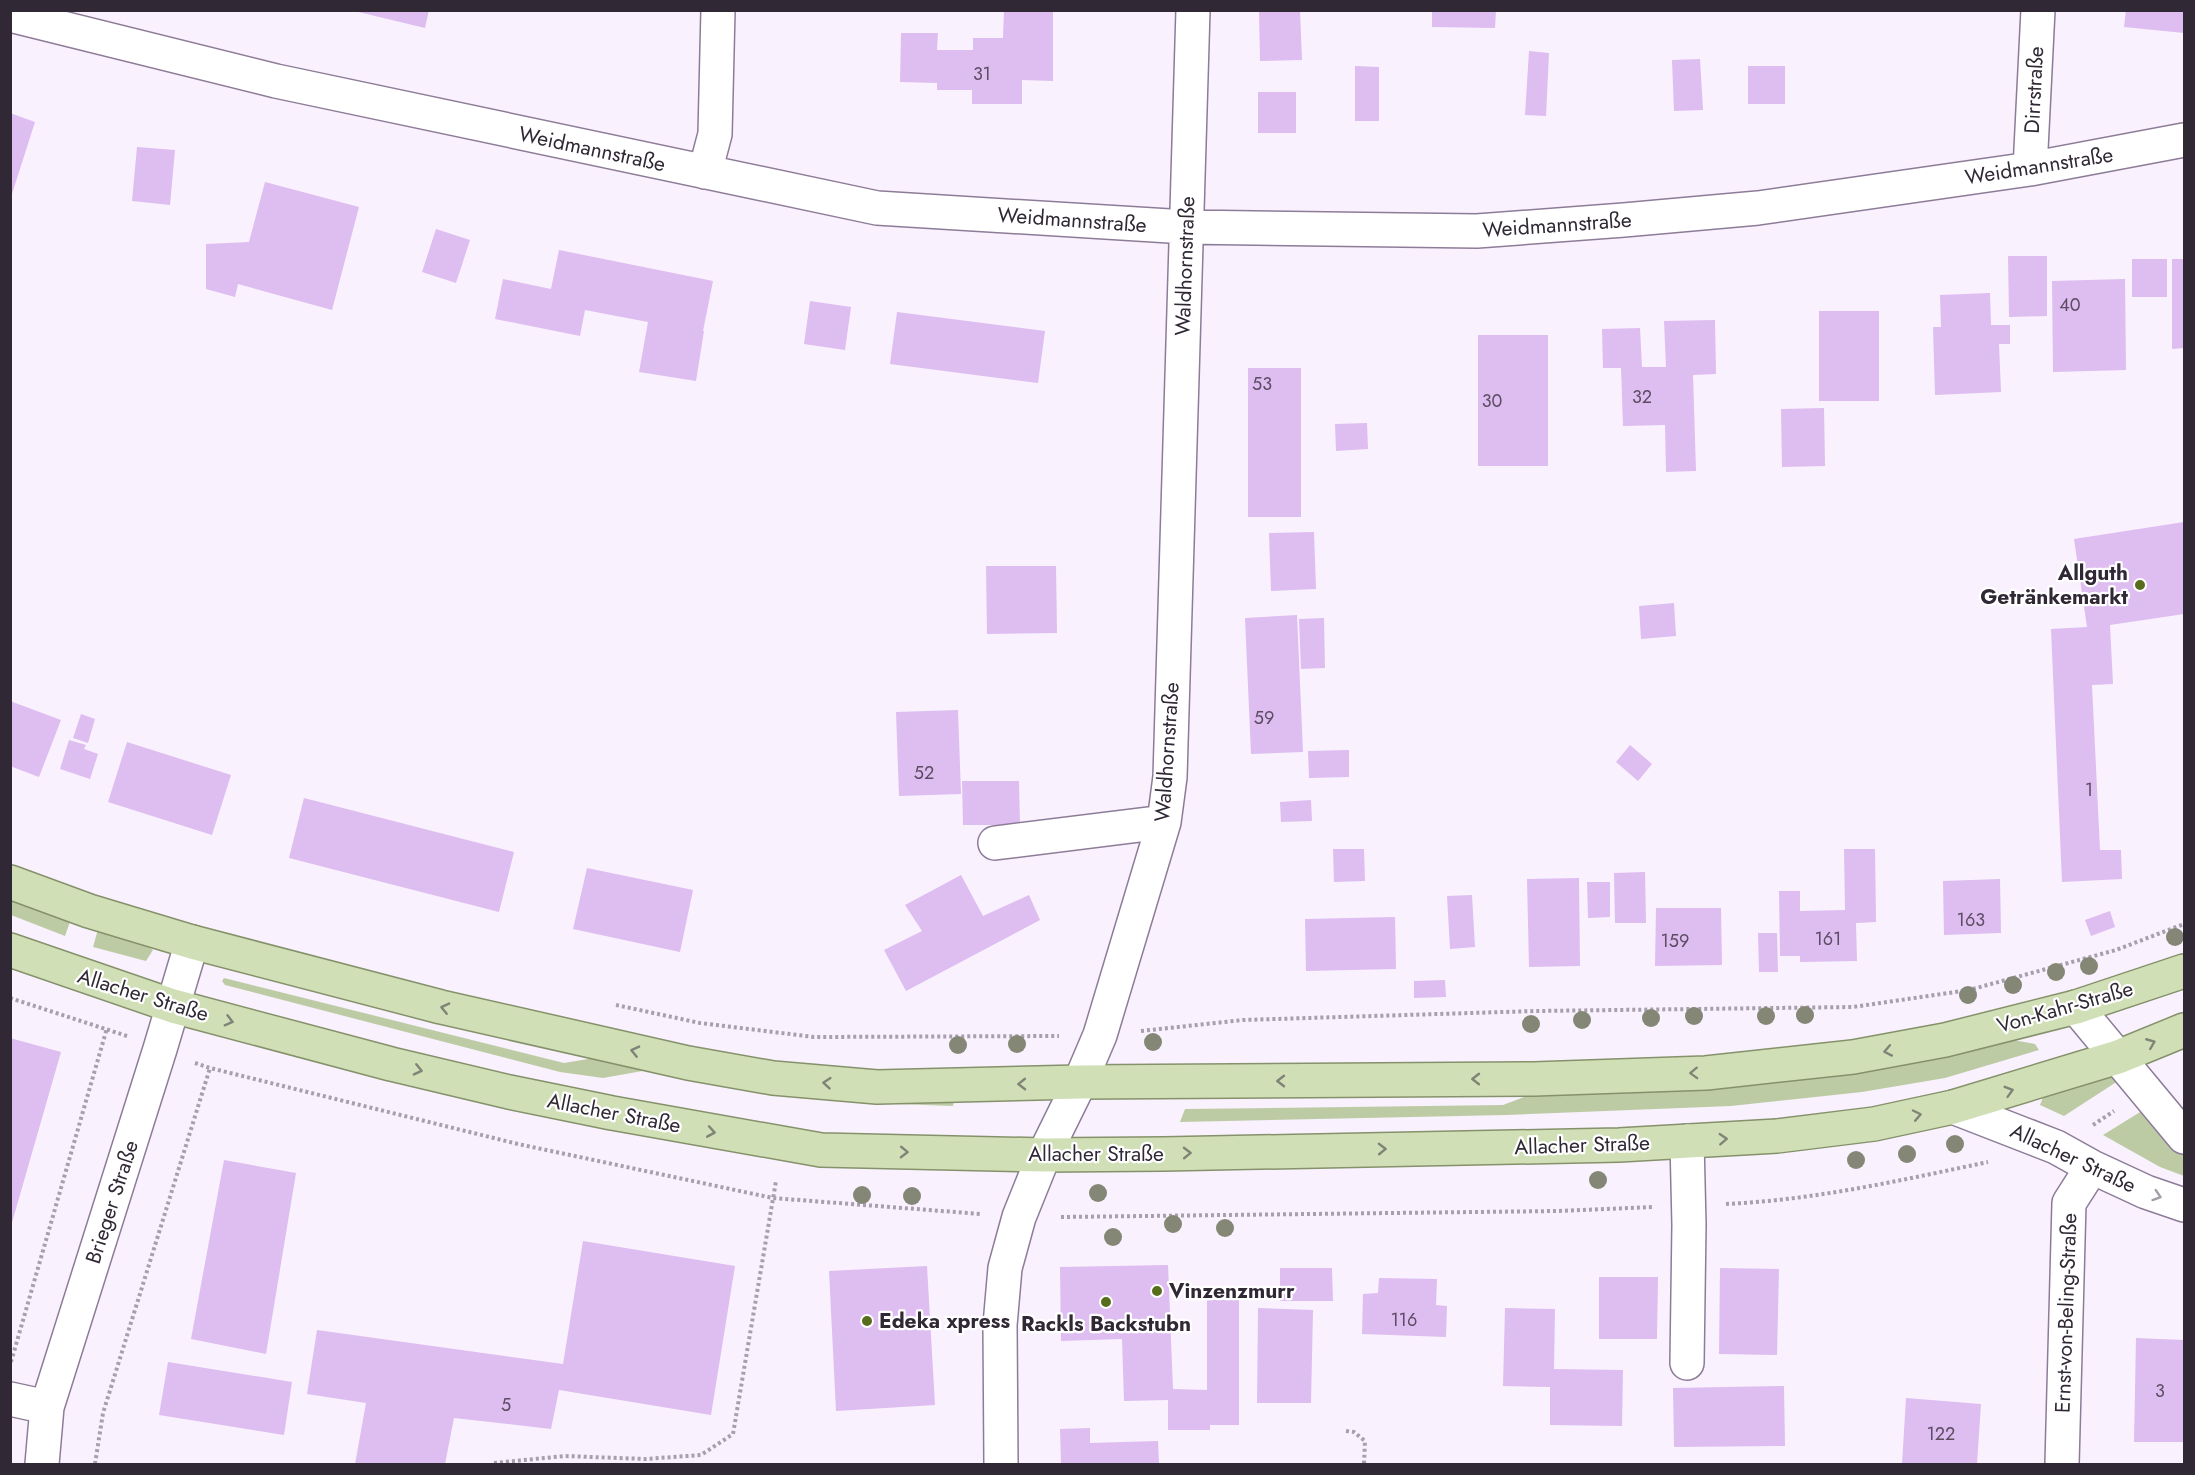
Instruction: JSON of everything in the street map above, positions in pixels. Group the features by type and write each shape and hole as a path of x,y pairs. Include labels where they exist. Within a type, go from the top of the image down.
{"main road":[{"path":"10,882 89,911 192,942 441,1007 676,1060 773,1078 877,1087 1080,1082"},
{"name":"Allacher Straße","path":"10,950 172,1006 391,1064 612,1113 821,1150 1044,1155 1607,1145 1777,1136 1874,1124 1953,1107"},
{"name":"Von-Kahr-Straße","path":"1080,1082 1534,1079 1706,1073 1853,1057 1945,1040 2076,1007 2184,971"},
{"path":"1953,1107 2118,1057 2184,1030"}],"street":[{"path":"705,172 715,134 718,10"},
{"name":"Waldhornstraße","path":"1001,1464 1000,1325 1005,1268 1019,1217 1044,1155 1100,1035 1164,822 1170,777 1193,10"},
{"name":"Dirrstraße","path":"2030,169 2038,10"},
{"name":"Weidmannstraße","path":"10,15 276,81 877,208 1186,227 1477,231 1758,208 2030,169 2184,140"},
{"path":"995,843 1164,822"},
{"name":"Brieger Straße","path":"42,1464 47,1407 192,942"},
{"path":"2076,1007 2184,1137"},
{"name":"Allacher Straße","path":"1953,1107 2056,1147 2091,1167 2146,1192 2184,1205"},
{"path":"1687,1141 1689,1225 1687,1363"},
{"name":"Ernst-von-Beling-Straße","path":"2062,1464 2069,1203 2091,1167"},
{"path":"10,1399 47,1407"}],"path":[{"path":"10,1363 107,1028"},
{"path":"95,1464 103,1413 210,1068"},
{"path":"494,1463 565,1456 645,1459 701,1455 733,1434 783,1145"},
{"path":"1346,1431 1354,1432 1365,1441 1364,1464"}],"green space":[{"path":"10,889 73,913 65,936 11,915"},
{"path":"100,922 128,932 153,950 146,961 93,947"},
{"path":"224,978 564,1063 612,1055 955,1095 953,1106 869,1103 775,1094 648,1070 603,1078 560,1072 225,985 222,981"},
{"path":"2002,1038 2035,1044 2039,1050 1945,1078 1862,1092 1731,1106 1506,1115 1180,1122 1185,1109 1503,1105 1556,1085"},
{"path":"2111,1076 2118,1081 2064,1116 2040,1105 2044,1095"},
{"path":"2145,1109 2184,1154 2184,1176 2160,1167 2103,1135"}],"building":[{"path":"350,10 429,10 425,28"},
{"path":"1004,10 1053,10 1053,81 1022,80 1022,104 972,104 972,90 937,90 937,83 900,82 901,33 938,33 937,50 973,50 973,38 1003,38"},
{"path":"1259,10 1300,10 1302,60 1260,61"},
{"path":"1432,10 1496,10 1495,28 1432,27"},
{"path":"2126,10 2184,10 2184,33 2124,27"},
{"path":"1529,51 1549,53 1546,116 1525,115"},
{"path":"1700,59 1703,110 1674,111 1672,60"},
{"path":"1355,66 1379,67 1379,121 1355,121"},
{"path":"1748,66 1785,66 1785,104 1748,104"},
{"path":"1258,92 1296,92 1296,133 1258,133"},
{"path":"10,113 35,122 11,197 10,197"},
{"path":"137,147 175,150 170,205 132,201"},
{"path":"265,182 359,207 332,310 238,284 235,297 206,289 206,244 249,242"},
{"path":"436,229 470,240 456,283 422,272"},
{"path":"559,250 713,281 696,381 639,372 648,322 585,310 580,336 495,319 503,279 551,289"},
{"path":"2008,256 2047,256 2047,316 2009,317"},
{"path":"2132,259 2167,259 2167,297 2132,297"},
{"path":"2172,259 2184,259 2184,348 2172,349"},
{"path":"2125,279 2126,370 2053,372 2052,281"},
{"path":"1990,293 1991,325 2010,325 2010,344 1999,344 2001,392 1935,395 1933,327 1941,327 1940,295"},
{"path":"810,301 851,307 845,350 804,344"},
{"path":"1819,311 1879,311 1879,401 1819,401"},
{"path":"897,312 1045,331 1038,383 890,364"},
{"path":"1715,320 1716,374 1693,375 1696,471 1666,472 1665,425 1623,426 1621,368 1603,368 1602,329 1640,328 1642,367 1666,367 1664,321"},
{"path":"1478,335 1548,335 1548,466 1478,466"},
{"path":"1248,368 1301,368 1301,517 1248,517"},
{"path":"1824,408 1825,466 1782,467 1781,409"},
{"path":"1367,423 1368,449 1336,451 1335,424"},
{"path":"2184,522 2184,614 2110,625 2113,684 2092,685 2100,850 2121,850 2122,879 2062,882 2051,629 2087,627 2074,539"},
{"path":"1314,532 1316,589 1271,591 1269,533"},
{"path":"986,566 1056,566 1057,633 987,634"},
{"path":"1674,603 1676,636 1641,639 1639,606"},
{"path":"1297,615 1303,752 1251,754 1245,618"},
{"path":"1324,618 1325,668 1301,669 1299,619"},
{"path":"10,701 61,720 39,777 10,766"},
{"path":"958,710 961,794 899,796 896,712"},
{"path":"81,714 95,719 88,743 73,738"},
{"path":"69,740 86,745 84,749 98,754 90,779 60,769"},
{"path":"127,742 231,775 212,835 108,802"},
{"path":"1630,745 1652,764 1638,781 1616,762"},
{"path":"1349,750 1349,777 1309,778 1308,751"},
{"path":"962,781 1019,781 1020,825 963,825"},
{"path":"304,798 514,852 499,912 289,858"},
{"path":"1311,800 1312,821 1281,822 1280,802"},
{"path":"1333,849 1364,849 1365,881 1334,882"},
{"path":"1844,849 1875,849 1876,922 1856,923 1857,961 1800,962 1800,956 1780,956 1779,891 1800,891 1800,911 1845,910"},
{"path":"587,868 693,890 680,952 573,929"},
{"path":"1645,872 1646,923 1615,923 1614,873"},
{"path":"961,875 983,916 1029,895 1040,920 906,991 884,950 922,931 905,905"},
{"path":"1579,878 1580,966 1529,967 1527,879"},
{"path":"2000,879 2001,933 1944,935 1943,881"},
{"path":"1587,882 1610,882 1610,917 1588,918"},
{"path":"1472,895 1475,947 1450,949 1447,896"},
{"path":"1656,908 1721,908 1722,965 1655,966"},
{"path":"2110,911 2115,927 2091,936 2085,920"},
{"path":"1395,917 1396,969 1306,971 1305,919"},
{"path":"1758,933 1777,933 1778,972 1759,972"},
{"path":"1445,980 1446,997 1414,998 1414,981"},
{"path":"10,1038 61,1052 11,1226 10,1226"},
{"path":"224,1160 296,1173 266,1354 191,1339"},
{"path":"583,1241 735,1266 711,1415 559,1390 551,1429 454,1418 445,1464 355,1464 366,1403 307,1394 317,1330 563,1364"},
{"path":"1168,1265 1173,1389 1207,1390 1207,1300 1239,1300 1239,1425 1210,1425 1210,1430 1168,1430 1168,1400 1124,1401 1122,1339 1061,1341 1060,1267"},
{"path":"927,1266 935,1405 836,1411 829,1271"},
{"path":"1280,1268 1332,1268 1333,1301 1280,1301"},
{"path":"1720,1268 1779,1269 1777,1355 1719,1354"},
{"path":"1599,1277 1658,1277 1657,1339 1599,1339"},
{"path":"1379,1278 1437,1279 1436,1305 1447,1306 1446,1337 1362,1334 1363,1294 1378,1293"},
{"path":"1258,1308 1313,1310 1311,1403 1257,1403"},
{"path":"1505,1308 1555,1309 1554,1369 1623,1370 1622,1426 1550,1425 1550,1387 1503,1386"},
{"path":"2136,1338 2184,1340 2184,1442 2134,1442"},
{"path":"168,1362 292,1382 284,1435 159,1415"},
{"path":"1784,1386 1785,1446 1674,1447 1673,1388"},
{"path":"1906,1398 1981,1404 1977,1464 1902,1464"},
{"path":"1090,1428 1090,1443 1158,1441 1159,1464 1061,1464 1060,1429"}],"place":[{"name":"Allguth Getränkemarkt","path":"2140,585"},
{"name":"Vinzenzmurr","path":"1157,1291"},
{"name":"Rackls Backstubn","path":"1106,1302"},
{"name":"Edeka xpress","path":"867,1321"}]}
